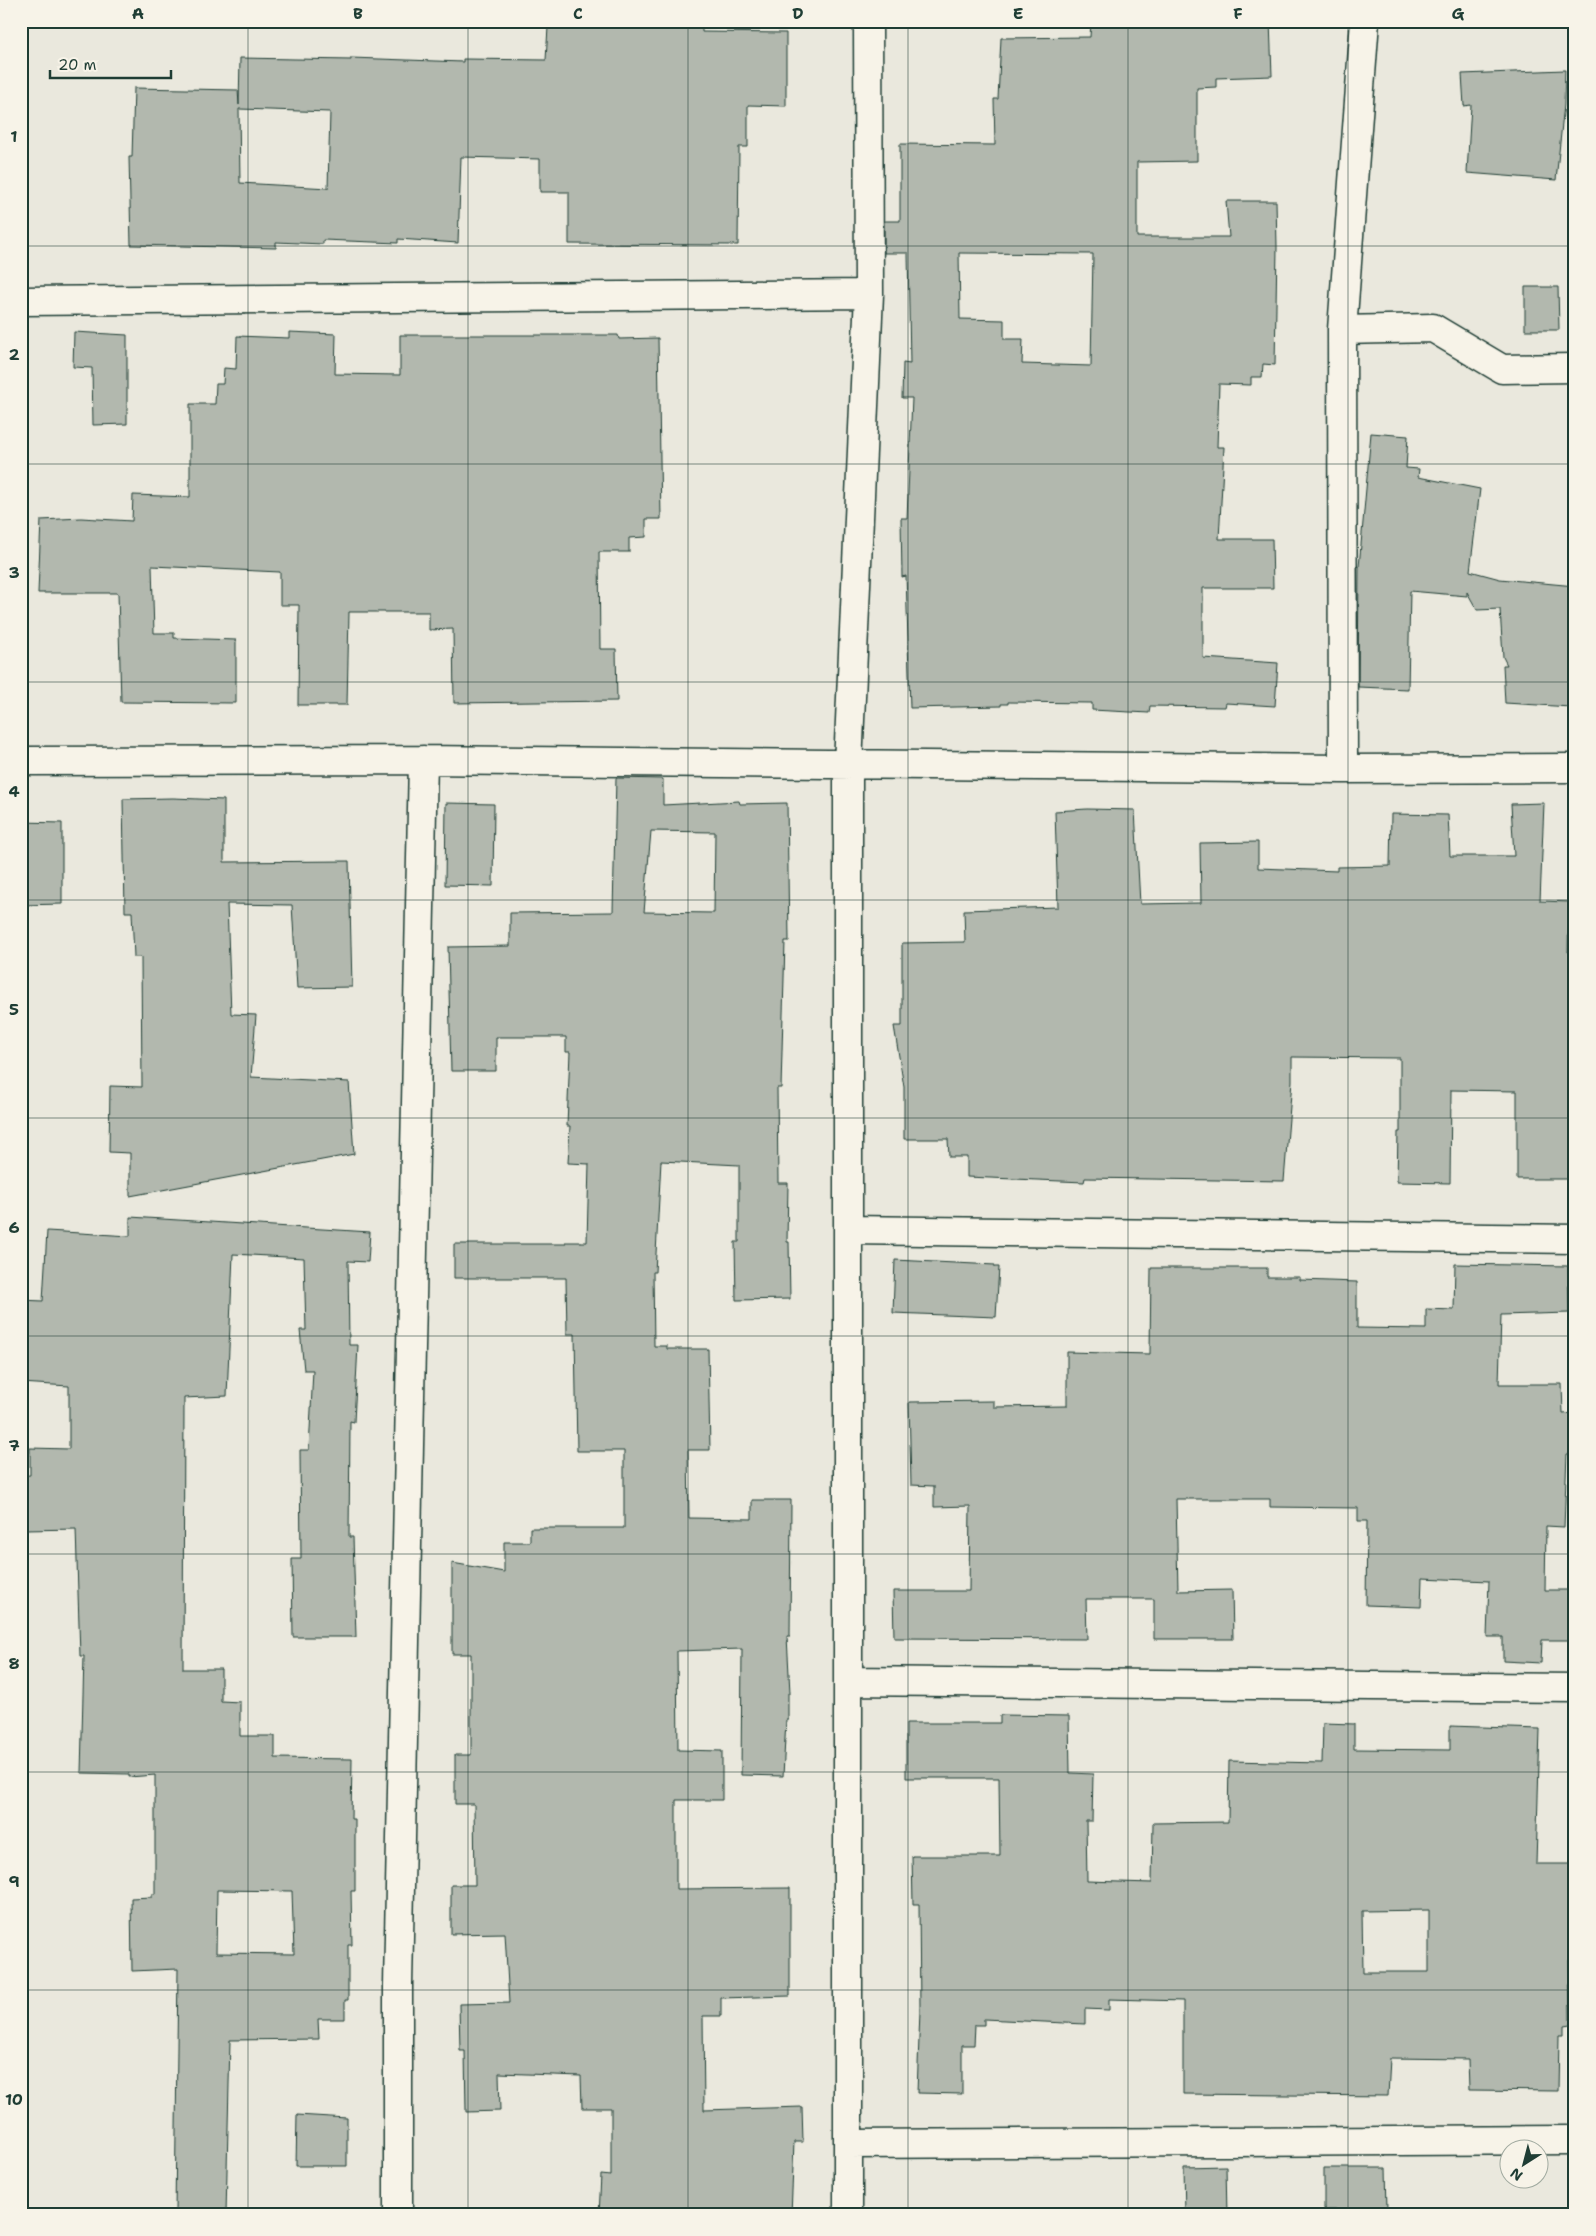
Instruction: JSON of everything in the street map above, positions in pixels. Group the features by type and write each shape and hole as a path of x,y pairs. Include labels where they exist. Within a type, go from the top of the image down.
{"street":[{"path":"848,2215 848,765 868,294 868,21"},
{"path":"1344,769 1342,330 1365,21"},
{"path":"21,301 868,294"},
{"path":"1342,330 1433,328 1502,369 1575,368"},
{"path":"398,2215 398,1975 424,760"},
{"path":"21,762 424,760 1344,769 1575,768"},
{"path":"848,1230 1575,1239"},
{"path":"848,1680 1575,1688"},
{"path":"848,2144 1575,2140"}],"building":[{"path":"573,21 702,21 702,32 786,33 786,106 748,105 748,147 739,147 738,245 569,244 569,192 540,192 540,159 461,157 458,243 398,239 398,243 323,240 323,244 276,242 276,248 131,245 129,157 132,157 134,88 238,90 239,105 240,58 351,60 351,58 463,62 463,59 546,60 548,27 573,29","holes":["239,109 330,112 328,188 240,183"]},
{"path":"1091,21 1270,21 1272,76 1216,78 1216,87 1197,88 1197,161 1137,162 1137,237 1229,237 1226,201 1276,201 1275,365 1263,364 1262,377 1251,377 1251,385 1219,384 1217,447 1224,447 1219,539 1272,539 1273,588 1203,588 1203,658 1278,663 1275,706 1226,703 1225,707 1150,706 1149,713 1092,710 1092,703 1008,702 1008,704 1001,704 1001,706 910,708 906,576 902,577 901,518 907,518 912,398 902,398 903,363 910,364 908,253 884,253 884,221 900,221 900,144 995,145 994,99 998,99 1001,38 1090,37","holes":["959,253 1093,254 1091,366 1022,364 1023,339 1004,339 1004,320 960,319"]},
{"path":"1565,70 1564,105 1556,180 1467,173 1471,105 1464,106 1462,74"},
{"path":"1525,287 1558,287 1559,330 1525,330"},
{"path":"74,332 127,335 127,424 93,425 92,368 73,367"},
{"path":"289,332 336,334 335,374 400,375 400,335 618,335 619,339 658,338 661,519 646,519 646,537 629,538 629,552 599,552 600,649 616,649 617,701 454,703 453,629 429,630 429,612 349,612 347,705 298,705 299,605 280,605 280,572 152,566 154,633 174,633 174,638 236,640 236,703 121,702 118,593 38,593 41,520 81,518 132,521 133,495 190,497 190,404 215,404 216,384 223,384 224,368 236,369 237,336 289,338"},
{"path":"1371,433 1408,436 1406,468 1419,469 1418,477 1480,489 1470,571 1500,579 1575,586 1575,648 1571,707 1505,703 1503,665 1507,665 1503,657 1500,609 1477,610 1467,592 1467,596 1410,591 1408,689 1358,687 1359,567"},
{"path":"616,778 663,779 663,805 739,801 740,804 787,803 789,941 785,941 781,1088 777,1088 778,1183 788,1183 787,1242 789,1242 790,1299 736,1300 735,1242 739,1242 739,1165 661,1161 655,1272 653,1272 654,1346 667,1346 667,1349 708,1349 710,1450 688,1450 689,1518 752,1519 752,1500 791,1500 790,1636 787,1636 790,1693 788,1693 788,1720 786,1720 783,1776 741,1775 742,1649 677,1651 678,1750 722,1751 722,1800 676,1800 676,1889 790,1888 790,1996 721,1998 721,2016 703,2016 704,2110 802,2107 803,2142 794,2142 791,2215 599,2215 601,2175 611,2176 611,2108 582,2108 581,2076 499,2073 500,2111 466,2112 465,2051 460,2051 459,2004 509,2003 505,1933 451,1934 451,1885 475,1885 474,1804 455,1804 455,1755 471,1755 471,1654 452,1654 452,1563 504,1572 504,1542 530,1542 530,1528 624,1528 624,1451 577,1451 575,1334 567,1334 566,1278 454,1278 454,1244 565,1244 565,1242 587,1242 589,1164 568,1163 570,1126 567,1126 570,1052 566,1052 566,1037 496,1037 496,1071 451,1071 448,947 510,946 510,913 613,912","holes":["651,831 715,832 714,913 644,912"]},
{"path":"123,799 224,800 224,862 349,861 352,987 297,988 292,905 227,904 231,1014 256,1015 251,1077 349,1082 354,1154 130,1196 130,1153 109,1152 110,1086 142,1087 141,957 134,957 132,912 125,912"},
{"path":"446,803 494,804 493,886 445,885"},
{"path":"1544,803 1540,901 1569,902 1568,952 1573,952 1572,1016 1575,1016 1575,1130 1572,1130 1571,1179 1517,1179 1517,1091 1451,1090 1450,1183 1397,1182 1398,1132 1400,1132 1400,1058 1292,1057 1292,1081 1284,1181 1085,1178 1084,1182 967,1177 967,1157 949,1157 948,1139 904,1139 904,1087 894,1026 902,1026 902,943 965,942 964,910 1058,907 1055,811 1087,809 1135,810 1140,904 1201,903 1200,843 1258,842 1258,868 1337,871 1337,867 1390,866 1391,814 1448,815 1450,856 1514,856 1511,804"},
{"path":"21,822 62,823 62,904 21,905"},
{"path":"130,1217 370,1232 368,1262 348,1261 349,1345 358,1345 354,1422 350,1421 349,1537 353,1537 356,1637 293,1637 292,1559 301,1559 300,1450 309,1450 313,1370 304,1370 300,1330 306,1330 304,1258 233,1254 227,1396 184,1398 183,1669 221,1669 221,1701 240,1702 240,1736 275,1736 275,1758 352,1759 351,1819 355,1819 355,1891 351,1891 352,1945 348,1945 348,2000 345,2000 345,2019 318,2019 319,2039 230,2040 226,2214 175,2213 178,1969 132,1971 131,1898 152,1897 152,1894 155,1894 155,1775 129,1777 129,1774 81,1773 84,1656 80,1656 76,1529 26,1530 21,1487 21,1476 30,1475 30,1448 69,1449 69,1386 21,1383 21,1300 43,1301 47,1231 130,1236","holes":["217,1890 292,1891 294,1954 216,1953"]},
{"path":"895,1260 995,1265 995,1267 999,1267 996,1317 893,1313"},
{"path":"1455,1264 1568,1266 1569,1313 1501,1315 1499,1384 1562,1384 1563,1414 1575,1413 1575,1454 1567,1454 1564,1527 1546,1526 1545,1590 1575,1590 1575,1640 1542,1640 1541,1663 1503,1661 1503,1637 1487,1637 1489,1581 1422,1578 1421,1607 1366,1605 1367,1521 1358,1521 1358,1508 1270,1507 1270,1499 1176,1499 1178,1591 1232,1590 1233,1639 1154,1639 1154,1599 1086,1599 1087,1639 894,1638 893,1591 969,1591 970,1506 934,1507 934,1486 911,1485 909,1402 994,1401 994,1407 1067,1406 1067,1352 1150,1354 1151,1268 1267,1268 1267,1277 1300,1277 1300,1280 1357,1282 1357,1328 1426,1329 1426,1309 1454,1310"},
{"path":"1000,1715 1069,1716 1070,1773 1093,1774 1092,1821 1086,1821 1087,1881 1152,1883 1153,1823 1228,1822 1229,1761 1322,1763 1323,1723 1354,1724 1354,1749 1450,1750 1450,1726 1540,1729 1536,1864 1575,1864 1575,1960 1569,1960 1570,2024 1564,2025 1564,2035 1559,2035 1558,2091 1469,2090 1468,2059 1390,2058 1388,2096 1183,2094 1183,2001 1109,1999 1109,2010 1085,2009 1085,2024 984,2019 984,2025 975,2025 974,2045 962,2045 962,2094 917,2093 920,2010 919,1904 913,1904 912,1856 1000,1856 999,1778 906,1778 906,1723 1000,1723","holes":["1429,1910 1429,1972 1363,1972 1362,1911"]},
{"path":"297,2115 347,2118 347,2166 296,2166"},
{"path":"1226,2166 1227,2215 1185,2215 1184,2167"},
{"path":"1324,2168 1386,2168 1387,2210 1324,2210"}]}
